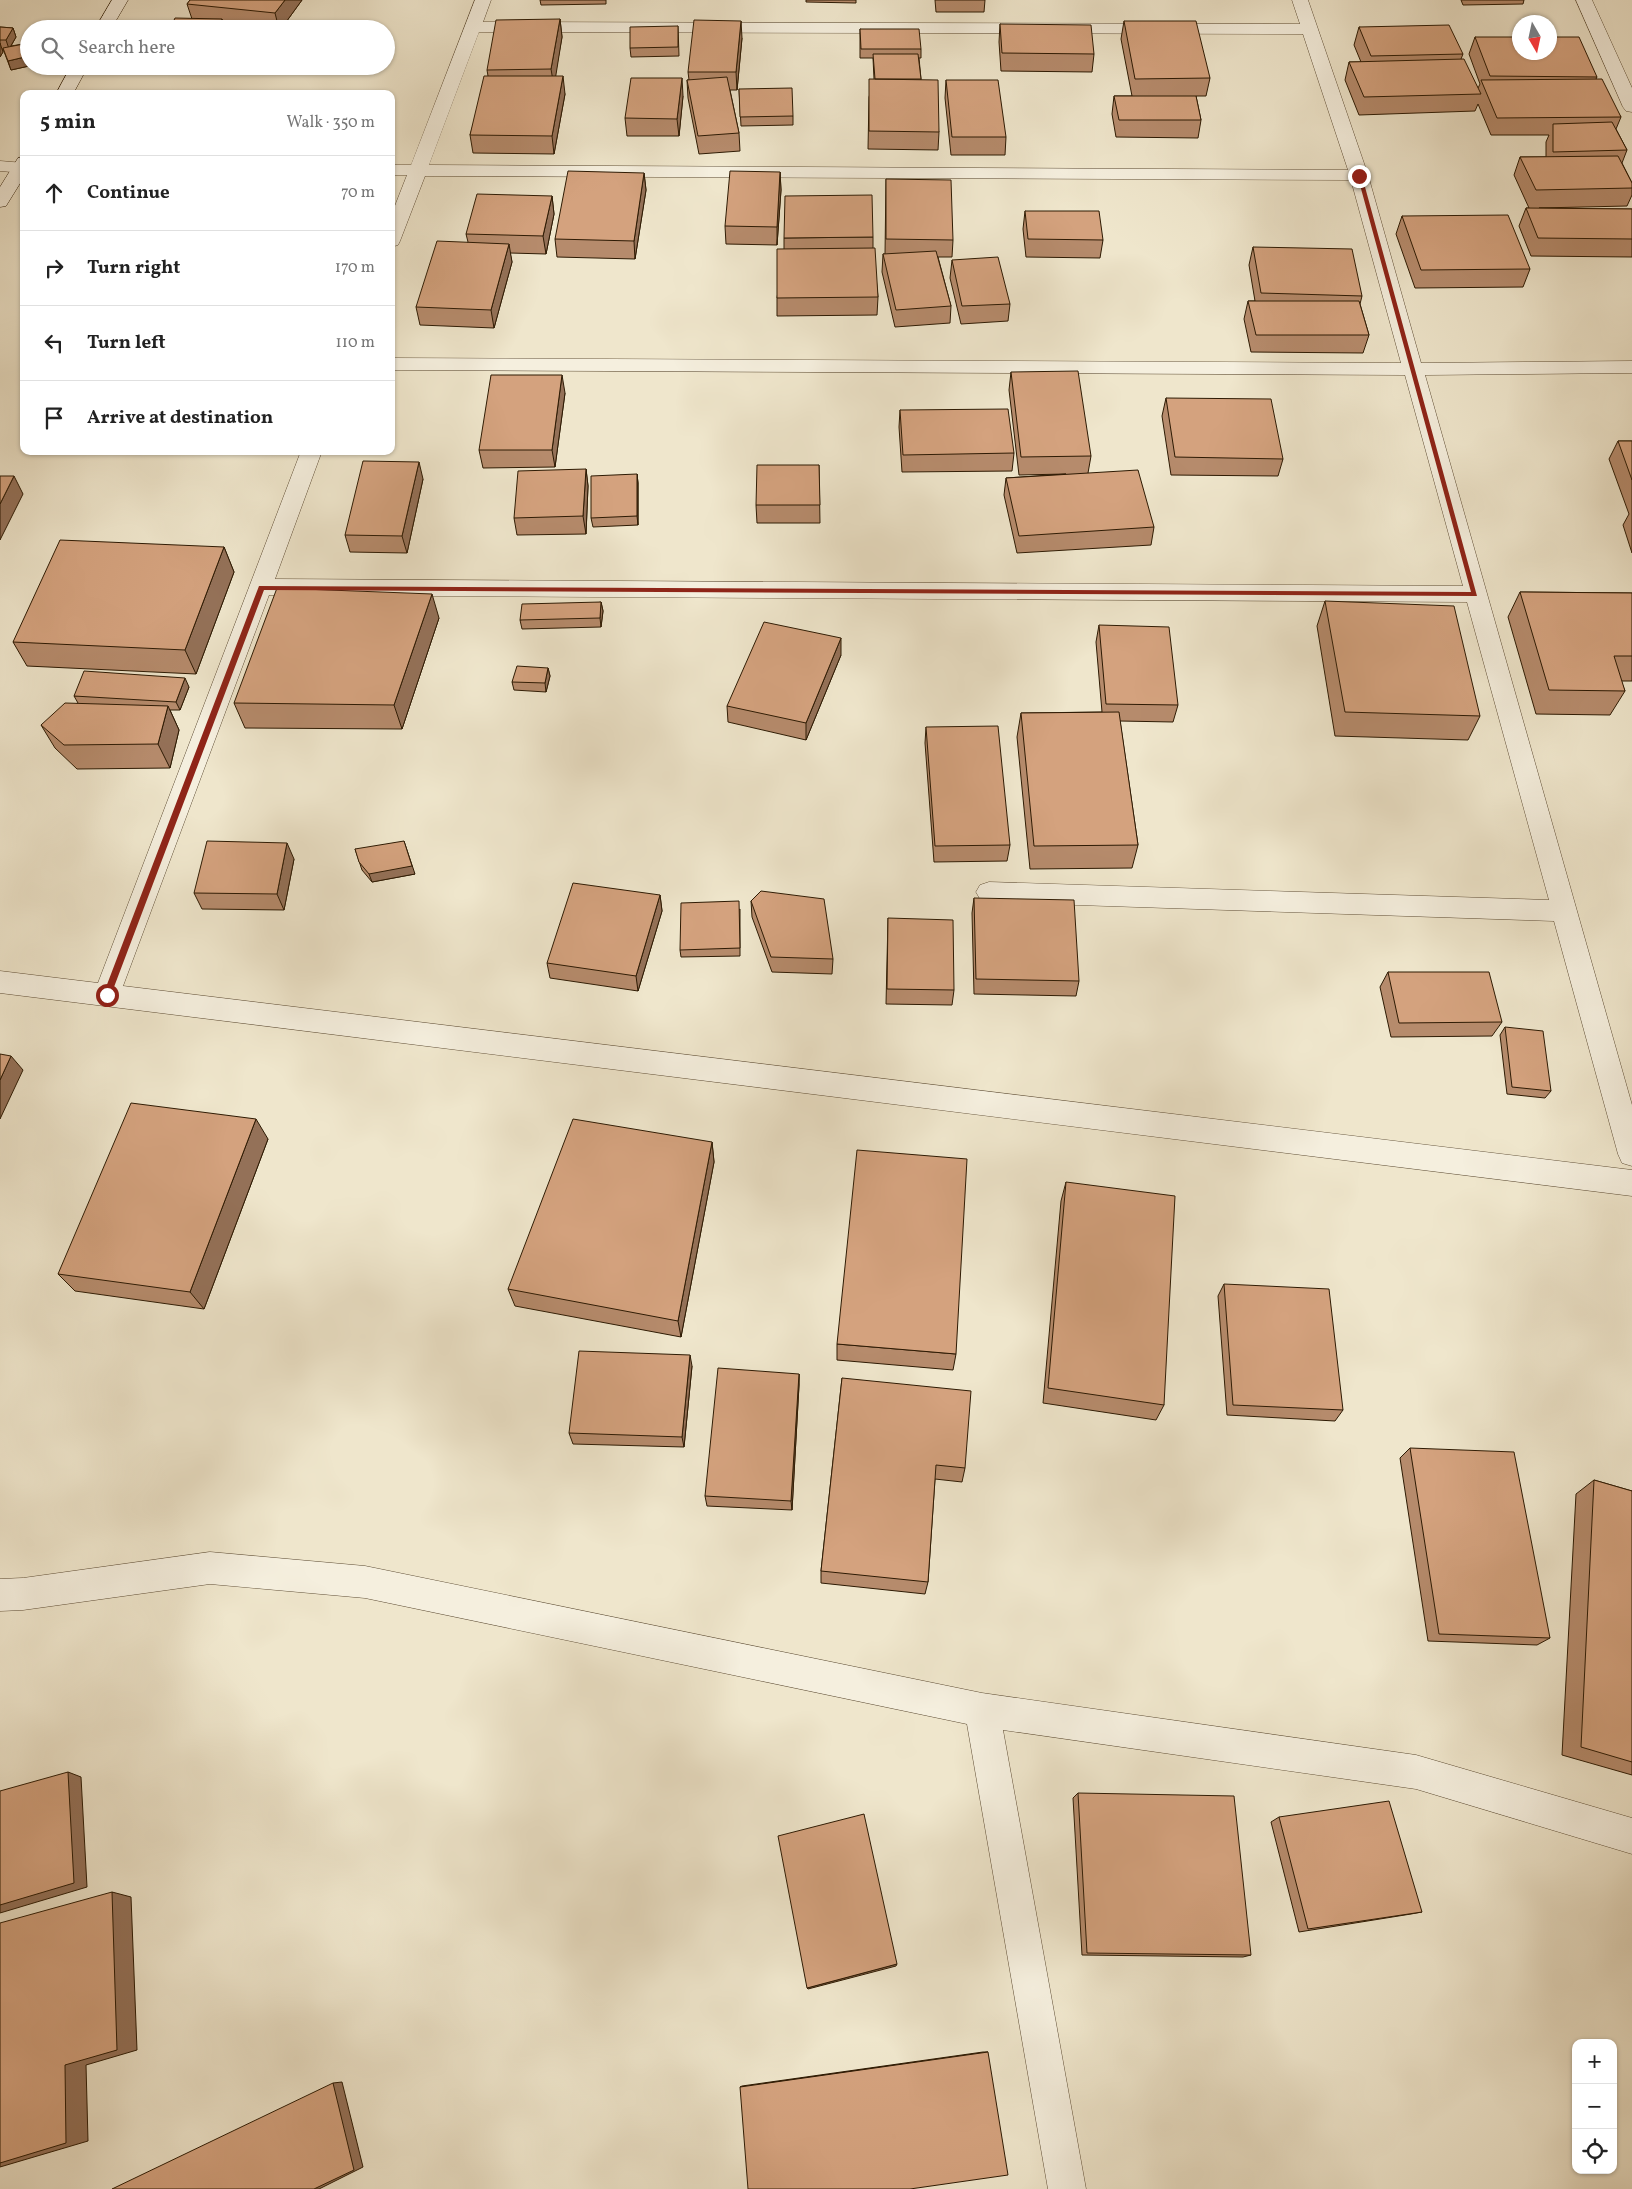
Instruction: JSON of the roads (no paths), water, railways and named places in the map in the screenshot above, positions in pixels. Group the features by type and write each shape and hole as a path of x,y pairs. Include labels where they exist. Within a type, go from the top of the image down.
{"street":[{"path":"108,20 120,0"},
{"path":"395,230 482,0"},
{"path":"1300,0 1359,176 1632,1154"},
{"path":"1584,0 1632,107"},
{"path":"472,27 1309,29"},
{"path":"66,90 75,75"},
{"path":"0,166 20,166"},
{"path":"0,202 20,169"},
{"path":"395,170 1359,176"},
{"path":"395,364 1412,369 1632,367"},
{"path":"107,995 310,455"},
{"path":"261,587 1475,594"},
{"path":"989,892 1563,911"},
{"path":"0,982 1632,1183"},
{"path":"0,1595 23,1594 210,1568 365,1582 982,1710 1416,1772 1632,1836"},
{"path":"982,1710 1067,2189"}]}
